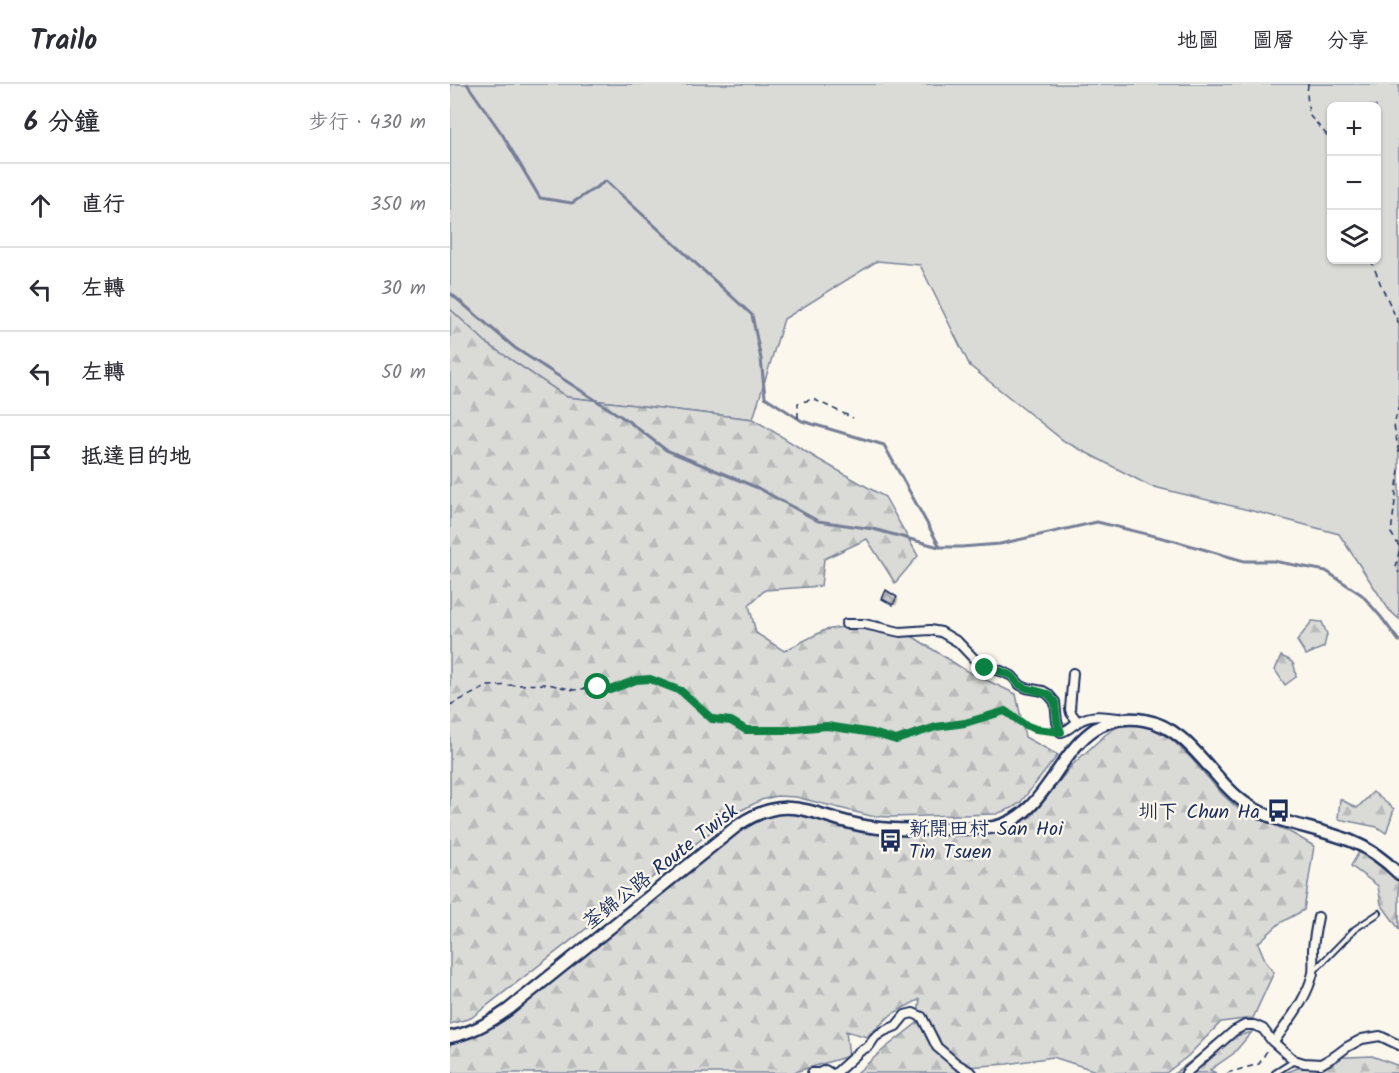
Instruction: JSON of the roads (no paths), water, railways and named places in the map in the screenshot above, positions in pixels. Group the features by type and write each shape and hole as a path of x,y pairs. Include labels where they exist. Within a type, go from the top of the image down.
{"main road":[{"name":"荃錦公路 Route Twisk","path":"450,1036 467,1033 509,1009 751,817 767,810 790,808 809,810 855,824 880,828 981,828 1002,825 1027,809 1073,748 1088,734 1103,725 1128,719 1151,721 1173,731 1194,750 1223,783 1249,805 1275,819 1361,846 1384,860 1399,874"}],"street":[{"path":"846,624 864,624 900,632 930,630 941,632 958,642 985,668 1000,671 1012,676 1026,688 1048,694 1055,702 1057,722 1061,732 1068,731 1085,717 1128,719"},
{"path":"1073,673 1070,709 1078,722"},
{"path":"1273,1041 1307,992 1313,971 1315,929 1318,917"},
{"path":"836,1073 884,1030 896,1026 905,1016 913,1013 922,1017 937,1047 972,1073"},
{"path":"1186,1073 1234,1030 1245,1025 1254,1025 1263,1029 1294,1060 1321,1064 1362,1039 1380,1036 1399,1045"},
{"path":"812,1073 825,1070 830,1073"}],"lane":[{"path":"1313,971 1355,929 1379,913"},
{"path":"1275,1073 1294,1060"}],"waterway":[{"path":"467,84 502,134 540,198 572,203 606,181 752,315 761,359 765,397 802,421 884,445 940,547 1000,544 1097,522 1244,561 1273,561 1326,571 1362,595 1399,641"},
{"path":"450,293 515,348 628,421 666,450 758,488 818,521 873,529 939,547"}],"place":[{"name":"圳下 Chun Ha","path":"1278,811"},
{"name":"新開田村 San Hoi Tin Tsuen","path":"891,840"}]}
